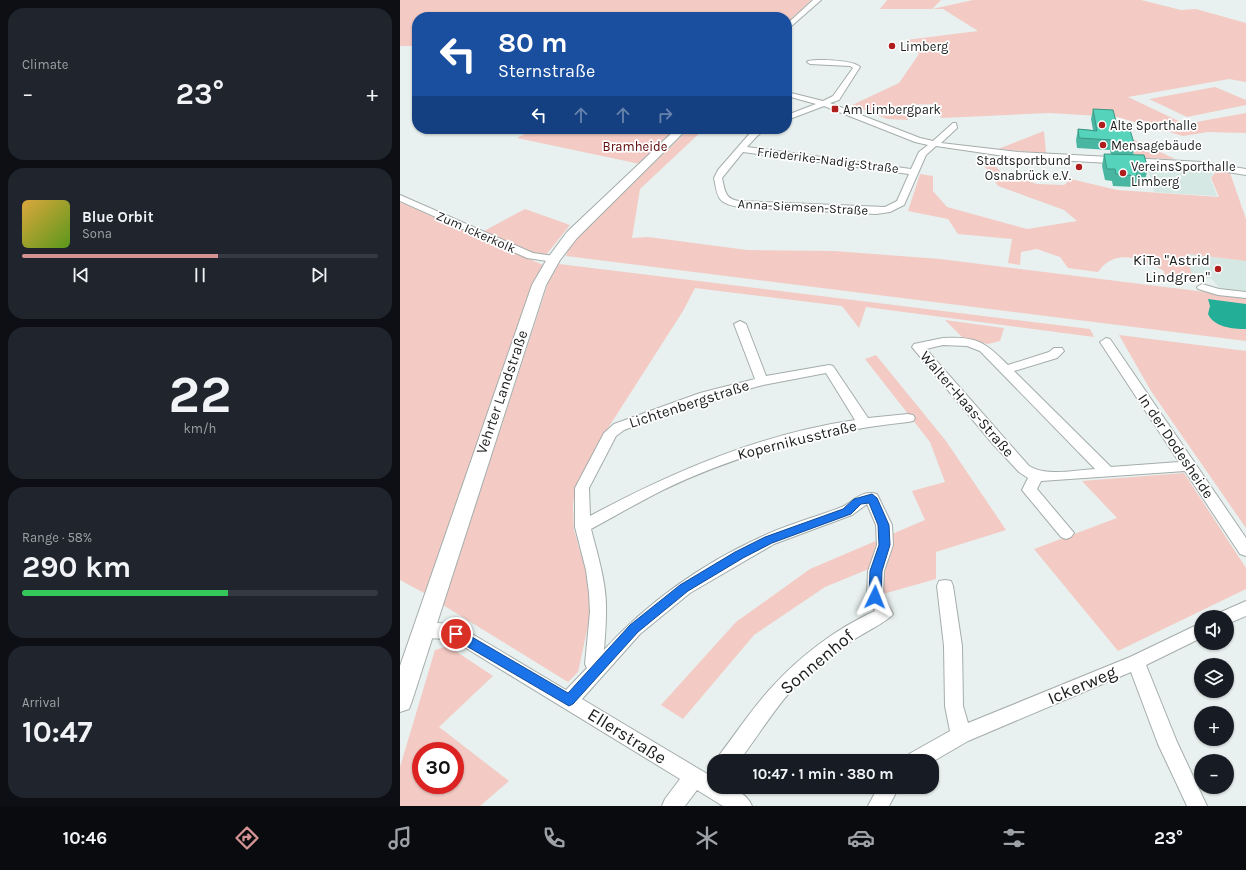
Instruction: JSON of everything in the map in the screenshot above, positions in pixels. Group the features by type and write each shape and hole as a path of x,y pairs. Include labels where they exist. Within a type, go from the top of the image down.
{"main road":[{"path":"792,24 817,0"},
{"name":"Vehrter Landstraße","path":"400,700 539,285 554,259 572,235 677,134"}],"street":[{"path":"792,116 836,98 857,66 810,62"},
{"path":"792,95 824,104 904,135 934,144 1012,155 1106,161 1148,161 1202,165 1246,172"},
{"name":"Anna-Siemsen-Straße","path":"754,134 721,172 718,178 722,197 728,202 739,204 887,210 896,207 901,203 922,154 953,128 952,125"},
{"name":"Friederike-Nadig-Straße","path":"741,149 914,172"},
{"name":"Zum Ickerkolk","path":"400,198 530,256 554,259"},
{"path":"1202,287 1218,292 1246,295"},
{"path":"740,324 762,381"},
{"name":"Walter-Haas-Straße","path":"1036,476 1024,470 918,347 946,341 977,345 984,348 1107,472"},
{"name":"In der Dodesheide","path":"1106,342 1246,550"},
{"path":"1005,370 1053,355 1058,351"},
{"name":"Lichtenbergstraße","path":"598,667 594,664 593,654 598,612 597,593 594,570 583,527 582,488 588,472 611,433 619,427 658,411 705,396 762,381 829,369 864,423"},
{"name":"Kopernikusstraße","path":"583,527 668,482 733,455 785,439 864,423 908,418"},
{"path":"1066,532 1029,490 1036,476 1050,477 1189,466"},
{"name":"Sonnenhof","path":"598,667 634,629 684,588 739,555 768,540 847,511 858,502 872,498 884,525 885,545 876,571 875,597 885,614 861,625 834,644 797,674 778,693 732,754"},
{"path":"945,586 953,646 954,706 961,735"},
{"path":"1234,614 1246,608"},
{"name":"Ellerstraße","path":"424,631 448,631 456,634 705,780 742,806"},
{"name":"Ickerweg","path":"928,754 961,735 1136,662 1194,633"},
{"path":"1136,662 1168,744 1197,806"},
{"path":"569,700 598,667"},
{"path":"672,806 705,780"},
{"path":"878,806 886,794"}],"shaded area":[{"path":"1146,163 1217,169 1210,178 1217,196 1154,192"},
{"name":"KiTa \"Astrid Lindgren\"","path":"1188,254 1246,261 1246,291 1220,289 1212,279 1192,277"},
{"path":"1208,299 1246,304 1246,329 1229,328 1214,322 1208,314 1210,306"}],"green space":[{"path":"400,0 811,0 792,18 792,12 412,12 412,46 400,46"},
{"path":"887,0 941,0 932,9 880,9"},
{"path":"973,0 1141,0 1181,10 1196,9 1246,23 1246,82 1229,79 1128,97 1185,124 1246,113 1246,133 1208,132 1183,136 1117,117 1049,113 941,118 936,104 903,105 908,120 887,119 852,105 899,83 919,54 906,40 978,31 943,9 932,9"},
{"path":"1215,87 1246,100 1246,105 1187,117 1149,99"},
{"path":"1044,131 1046,153 998,149"},
{"name":"Bramheide","path":"525,134 671,134 640,164 517,138"},
{"path":"684,134 699,134 640,189 632,238 648,237 747,250 834,251 940,259 1246,297 1246,341 566,256 569,248 579,236"},
{"path":"1130,138 1175,159 1135,158"},
{"path":"979,158 987,158 1002,173 1037,184 1064,185 1071,179 1117,190 1219,197 1211,178 1218,169 1229,170 1246,219 1246,261 1188,254 1192,277 1186,279 1187,284 1165,282 1164,271 1138,259 1130,258 1113,260 1105,264 1098,272 1068,268 1060,257 1037,249 1021,252 1020,265 1008,263 1012,239 958,234 948,219 908,211 920,174 933,176 933,191 947,207 1027,229 1077,221 1064,210 998,186"},
{"path":"400,202 543,265 532,283 426,594 400,580"},
{"path":"525,209 570,225 546,255 536,255 484,231"},
{"path":"559,264 1090,329 1094,337 866,307 859,328 842,306 695,288 683,311 603,436 575,487 573,505 574,530 587,575 591,612 578,672 568,682 443,605 548,283"},
{"path":"945,320 1004,328 1000,341 988,344 964,339"},
{"path":"1119,335 1246,351 1246,528 1151,391"},
{"path":"876,355 946,441 1006,530 936,552 936,579 876,596 876,566 825,587 754,635 683,719 661,705 736,622 810,569 925,520 912,491 945,482 930,442 865,359"},
{"path":"1184,473 1246,568 1246,589 1203,610 1194,610 1194,614 1118,651 1034,549 1117,518 1082,481"},
{"path":"448,646 493,676 439,727 458,742 412,742 412,794 464,794 464,746 509,781 480,806 400,806 400,767 435,650"}],"building":[{"path":"1093,109 1113,110 1118,129 1130,130 1135,146 1113,145 1112,140 1079,138 1078,129 1097,131"},
{"path":"1104,154 1144,155 1148,168 1135,168 1137,176 1116,174 1115,169 1107,169"}],"place":[{"name":"Limberg","path":"892,46"},
{"name":"Am Limbergpark","path":"835,109"},
{"name":"Alte Sporthalle","path":"1102,125"},
{"name":"Mensagebäude","path":"1103,145"},
{"name":"Stadtsportbund Osnabrück e.V.","path":"1079,167"},
{"name":"VereinsSporthalle Limberg","path":"1123,173"},
{"name":"KiTa \"Astrid Lindgren\"","path":"1218,269"}],"route":[{"path":"456,634 569,700 634,629 684,588 739,555 768,540 847,511 858,502 872,498 884,525 885,545 876,571 875,597"}]}
